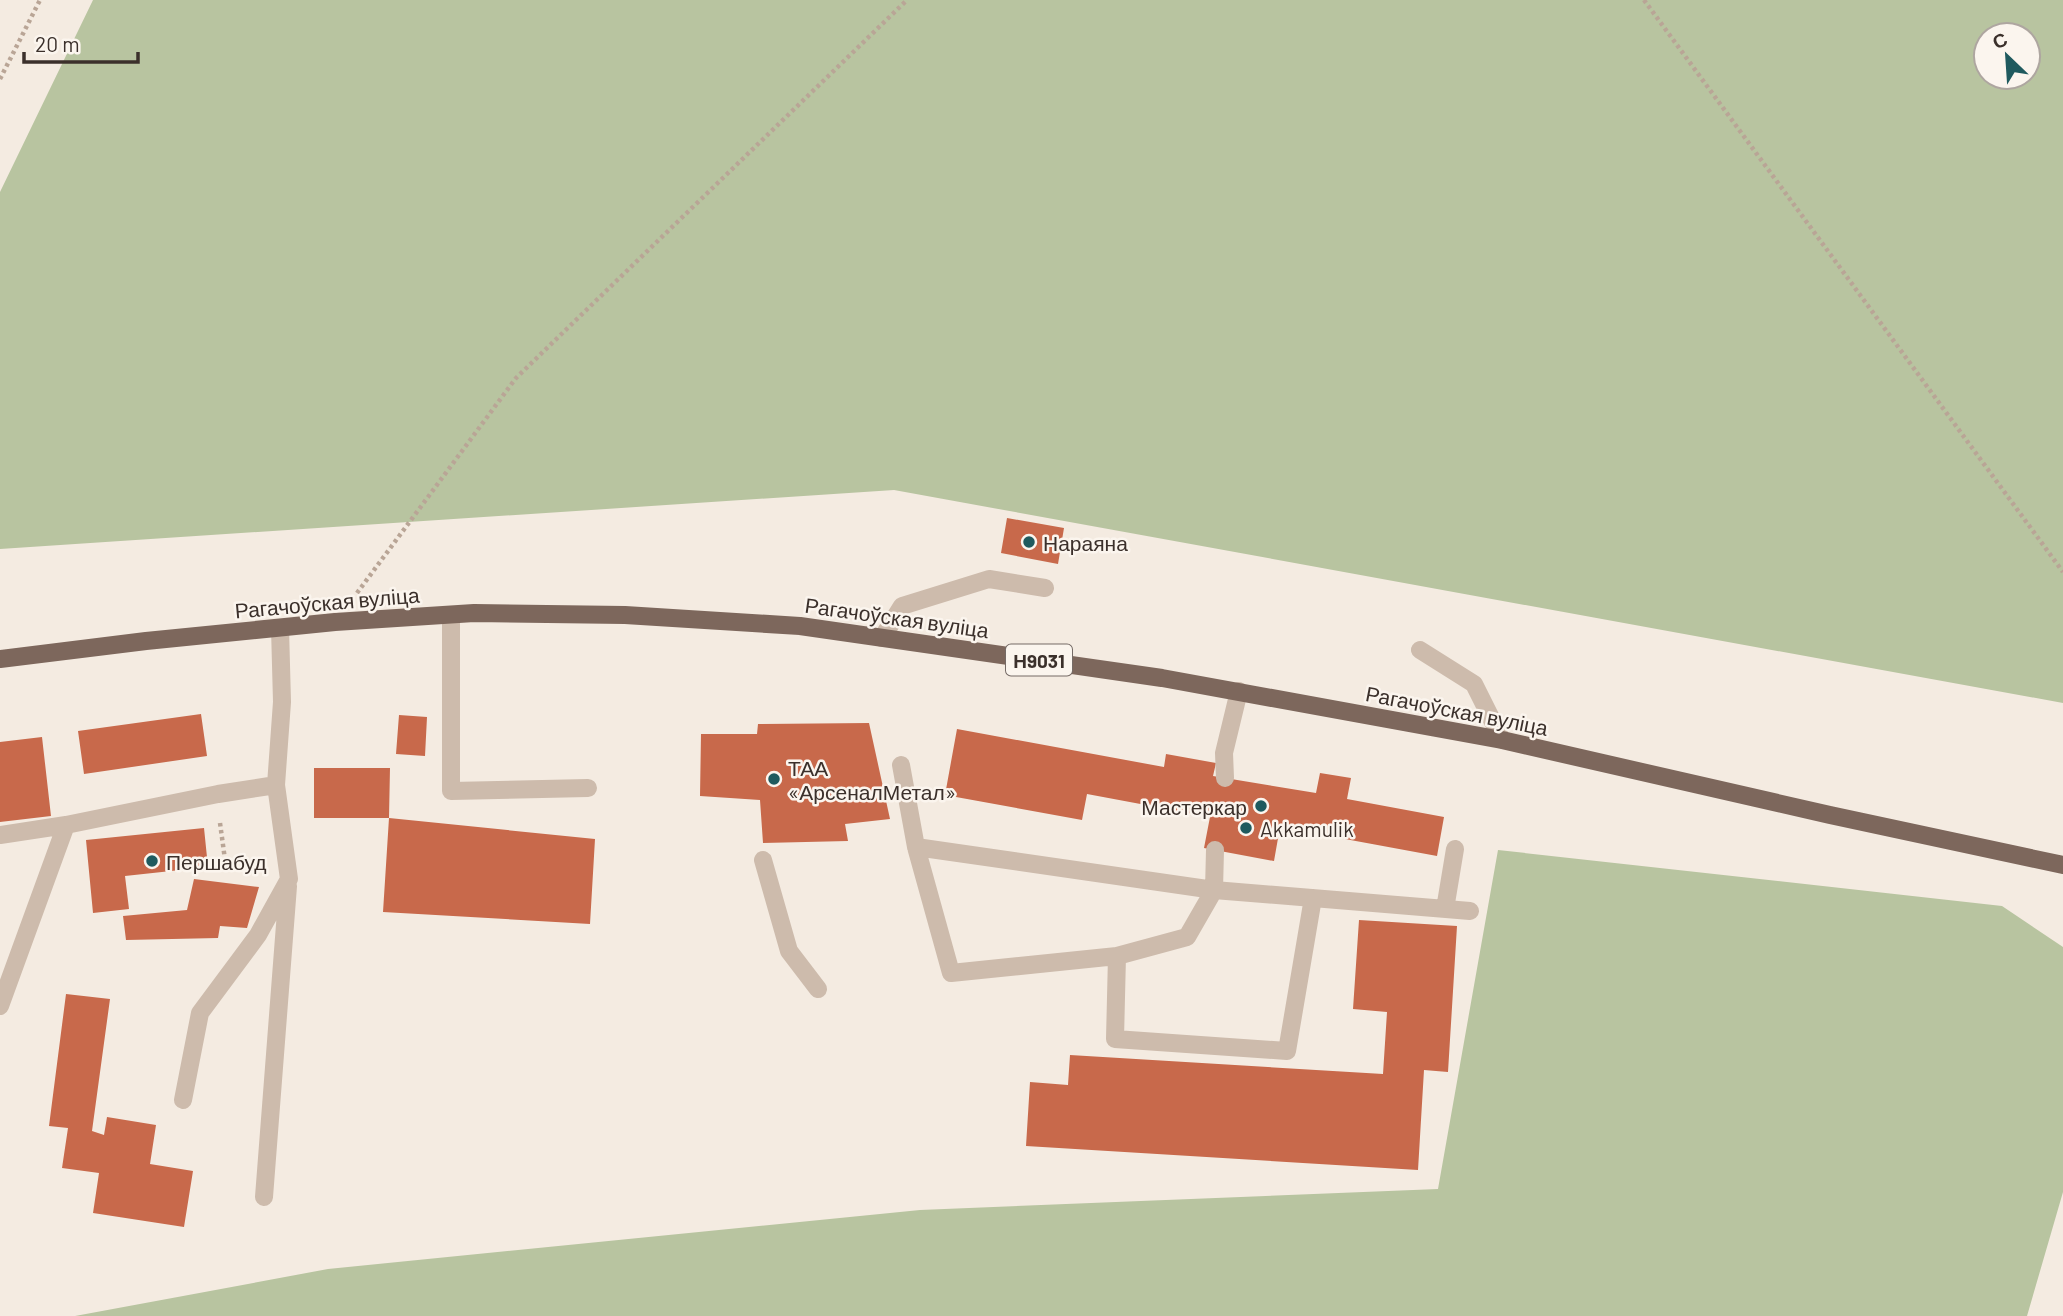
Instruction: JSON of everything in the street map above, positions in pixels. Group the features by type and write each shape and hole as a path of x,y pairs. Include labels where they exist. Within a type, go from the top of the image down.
{"main road":[{"name":"Рагачоўская вуліца","path":"0,659 335,622 474,613 625,615 800,626 1239,691 1502,740 2063,865"}],"lane":[{"path":"882,638 902,606 989,579 1045,588"},
{"path":"451,615 451,791 588,788"},
{"path":"264,1197 289,879 276,785 282,702 280,628"},
{"path":"1420,650 1474,684 1502,740"},
{"path":"1225,778 1224,752 1239,691"},
{"path":"901,765 916,847 950,974 1117,956 1187,937 1214,890 1215,850"},
{"path":"0,835 276,785"},
{"path":"0,1006 66,825"},
{"path":"916,847 1214,890 1470,911"},
{"path":"1445,909 1455,849"},
{"path":"763,860 789,951 818,989"},
{"path":"184,1100 200,1013 258,935 289,879"},
{"path":"1117,956 1115,1039 1287,1051 1313,898"}],"path":[{"path":"0,79 40,0"},
{"path":"335,622 516,378 907,0"},
{"path":"1644,0 2063,572"},
{"path":"218,794 226,867"}],"green space":[{"path":"93,0 2063,0 2063,703 894,490 0,549 0,192"},
{"path":"1498,850 2002,906 2063,947 2063,1192 2027,1316 75,1316 328,1269 920,1210 1438,1189"}],"building":[{"path":"1007,518 1064,528 1058,564 1001,553"},
{"path":"201,714 207,756 84,774 78,731"},
{"path":"399,715 427,717 425,756 396,754"},
{"path":"869,723 890,819 845,824 848,841 763,843 760,800 700,796 701,734 757,734 758,724"},
{"path":"957,729 1164,767 1166,754 1216,763 1213,776 1316,793 1320,773 1351,778 1347,799 1444,817 1437,856 1280,827 1274,861 1204,848 1210,817 1087,794 1082,820 945,795"},
{"path":"42,737 51,816 0,822 0,742"},
{"path":"314,768 390,768 389,818 314,818"},
{"path":"389,818 595,839 590,924 383,912"},
{"path":"204,828 208,867 125,876 129,909 93,913 86,840"},
{"path":"194,879 259,887 247,928 220,926 218,938 126,940 123,916 187,910"},
{"path":"1359,920 1457,926 1448,1072 1424,1070 1418,1170 1026,1146 1030,1082 1068,1085 1070,1055 1383,1074 1387,1012 1353,1009"},
{"path":"66,994 110,999 92,1131 104,1135 107,1117 156,1125 150,1164 193,1171 184,1227 93,1213 99,1173 62,1168 68,1128 49,1126"}],"place":[{"name":"Нараяна","path":"1029,542"},
{"name":"ТАА «АрсеналМетал»","path":"774,779"},
{"name":"Мастеркар","path":"1261,806"},
{"name":"Akkamulik","path":"1246,828"},
{"name":"Першабуд","path":"152,861"}]}
